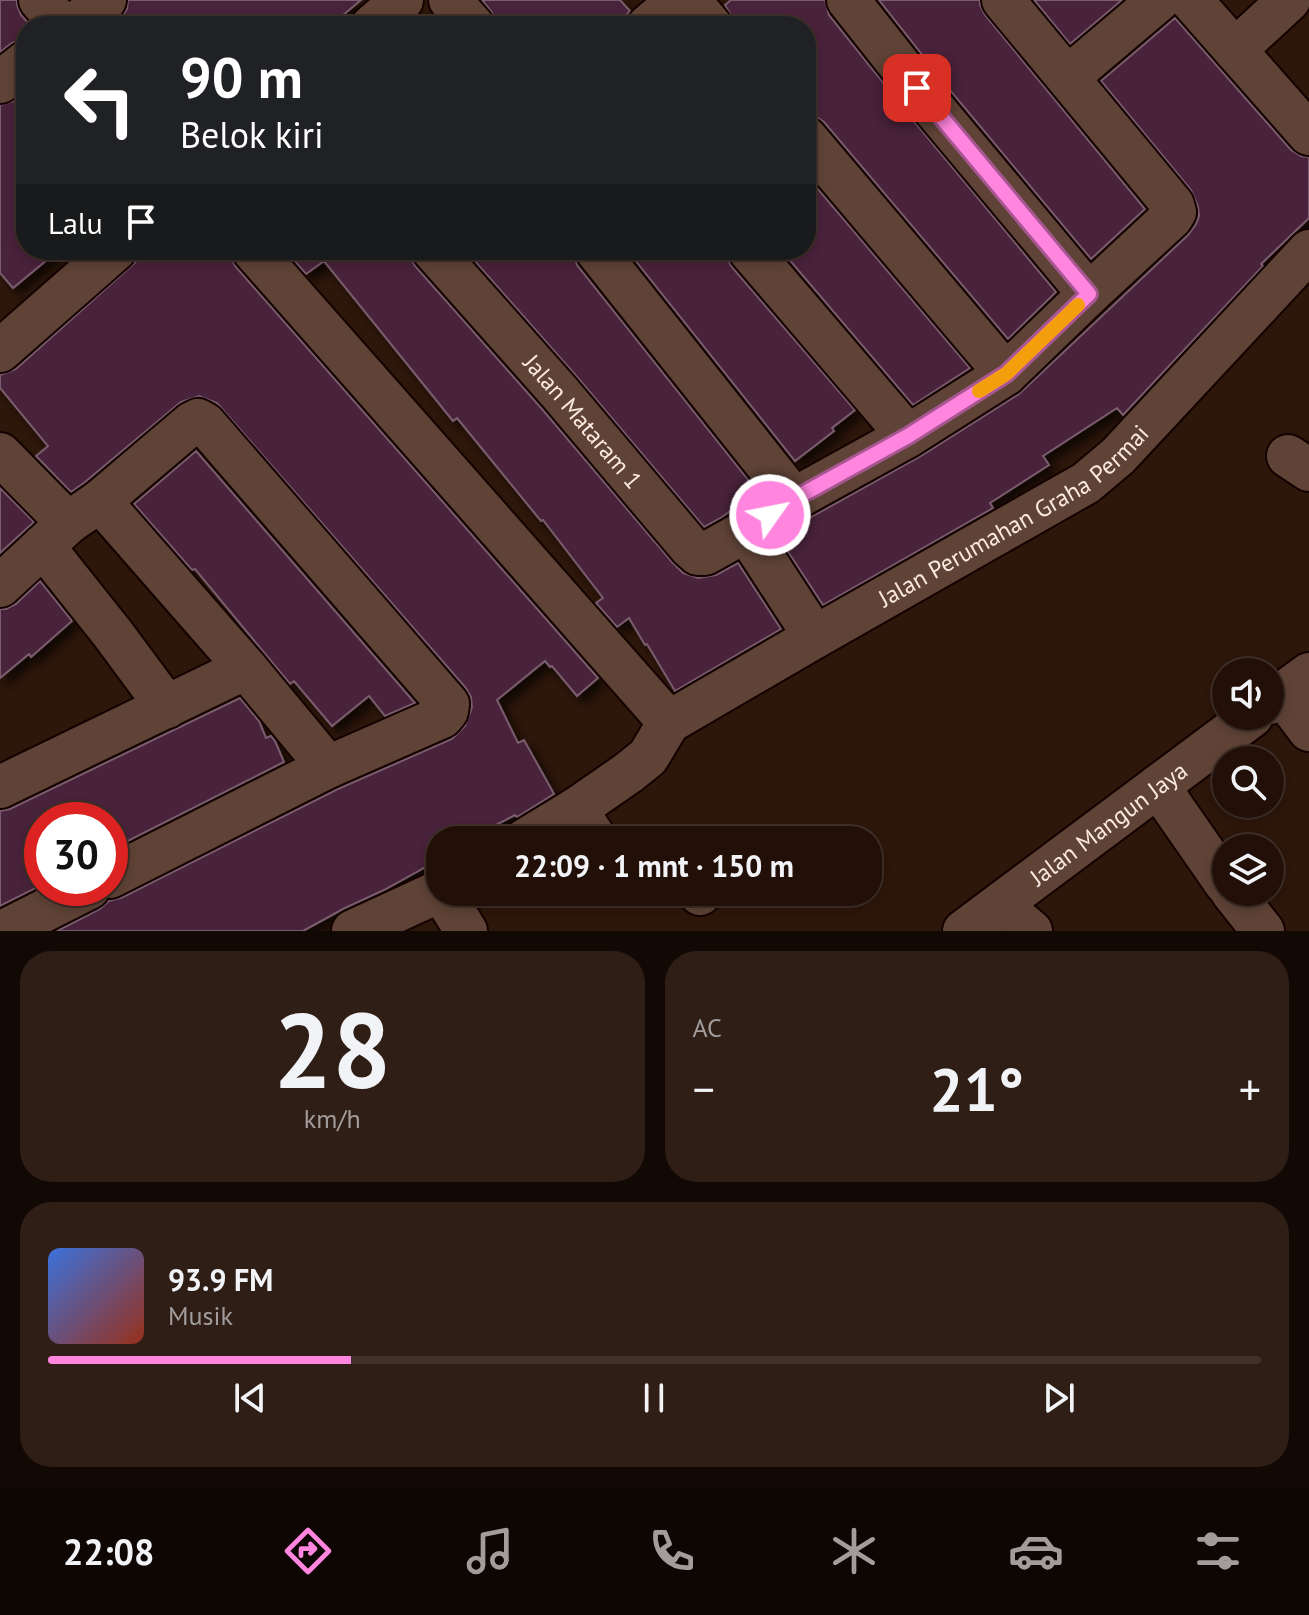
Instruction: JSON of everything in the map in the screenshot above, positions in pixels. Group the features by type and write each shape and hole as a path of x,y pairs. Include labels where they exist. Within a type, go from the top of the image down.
{"street":[{"path":"40,0 54,16"},
{"path":"85,16 105,0"},
{"path":"384,16 402,0"},
{"path":"450,0 464,16"},
{"path":"660,16 679,0"},
{"path":"689,0 703,16"},
{"path":"848,0 935,110 1089,294"},
{"path":"815,637 746,531 794,499 908,436 1006,374 1175,212 1173,205 1003,0"},
{"path":"1068,77 1159,0"},
{"path":"1191,0 1309,134"},
{"path":"1235,50 1289,0"},
{"path":"0,82 16,70"},
{"path":"816,150 1006,374"},
{"name":"Jalan Perumahan Graha Permai","path":"586,824 628,773 648,757 669,722 1086,483 1118,456 1309,251"},
{"path":"0,351 104,260"},
{"path":"262,260 669,722"},
{"name":"Jalan Mataram 1","path":"442,260 695,552 705,554 746,531"},
{"path":"604,260 794,499"},
{"path":"758,260 908,436"},
{"path":"0,586 70,523 198,420 448,704 442,717 328,767 128,868"},
{"path":"0,454 70,523 246,668 328,767"},
{"path":"70,523 113,634 167,707"},
{"path":"0,787 246,668"},
{"path":"1284,703 1309,730"},
{"name":"Jalan Mangun Jaya","path":"964,931 1015,918 1158,786 1234,730"},
{"path":"1158,786 1212,864"},
{"path":"353,931 426,898"},
{"path":"4,931 53,906"},
{"path":"450,906 466,931"},
{"path":"1243,906 1263,931"}],"building":[{"path":"0,0 17,0 22,16 16,16 16,42 0,52"},
{"path":"128,0 361,0 342,16 122,16"},
{"path":"482,0 620,0 630,11 625,16 494,16"},
{"path":"731,0 825,0 829,15 1056,292 1008,339 824,122 816,117 816,16 731,16 725,5"},
{"path":"879,0 980,0 985,15 1145,209 1091,259"},
{"path":"1034,0 1122,0 1070,44"},
{"path":"1175,18 1291,150 1309,157 1309,218 1261,264 1263,266 1123,415 1117,408 1043,456 1049,465 990,503 993,508 823,605 779,538 921,456 1019,394 1196,224 1198,206 1191,190 1101,81"},
{"path":"16,100 16,260 47,260 13,288 0,273 0,105"},
{"path":"816,187 970,368 913,405 790,260 816,260"},
{"path":"138,260 232,260 598,678 577,696 545,661 497,700 518,743 524,740 554,794 517,817 515,815 494,826 426,826 426,867 303,931 57,931 103,906 128,906 128,894 338,789 452,739 465,726 472,707 471,697 217,403 199,396 181,402 71,492 36,456 48,446 0,388 0,375 16,369"},
{"path":"294,260 412,260 683,573 698,578 716,575 738,563 781,629 675,691 629,618 617,627 596,603 603,598 543,520 457,418 453,421 324,261 306,274"},
{"path":"474,260 576,260 757,491 704,527"},
{"path":"635,260 728,260 855,410 832,428 834,431 795,461"},
{"path":"196,451 415,703 385,716 369,696 332,726 294,681 290,684 195,569 192,570 134,504"},
{"path":"0,488 34,522 0,553"},
{"path":"40,581 72,621 31,657 29,654 0,678 0,609 16,604"},
{"path":"240,698 259,721 266,738 271,736 275,741 284,762 128,841 128,802 25,802"},
{"path":"24,802 24,894 0,906 0,811"}],"slow traffic":[{"path":"979,391 1006,374 1078,305"}],"route":[{"path":"770,515 908,436 1006,374 1089,294 917,88"}]}
